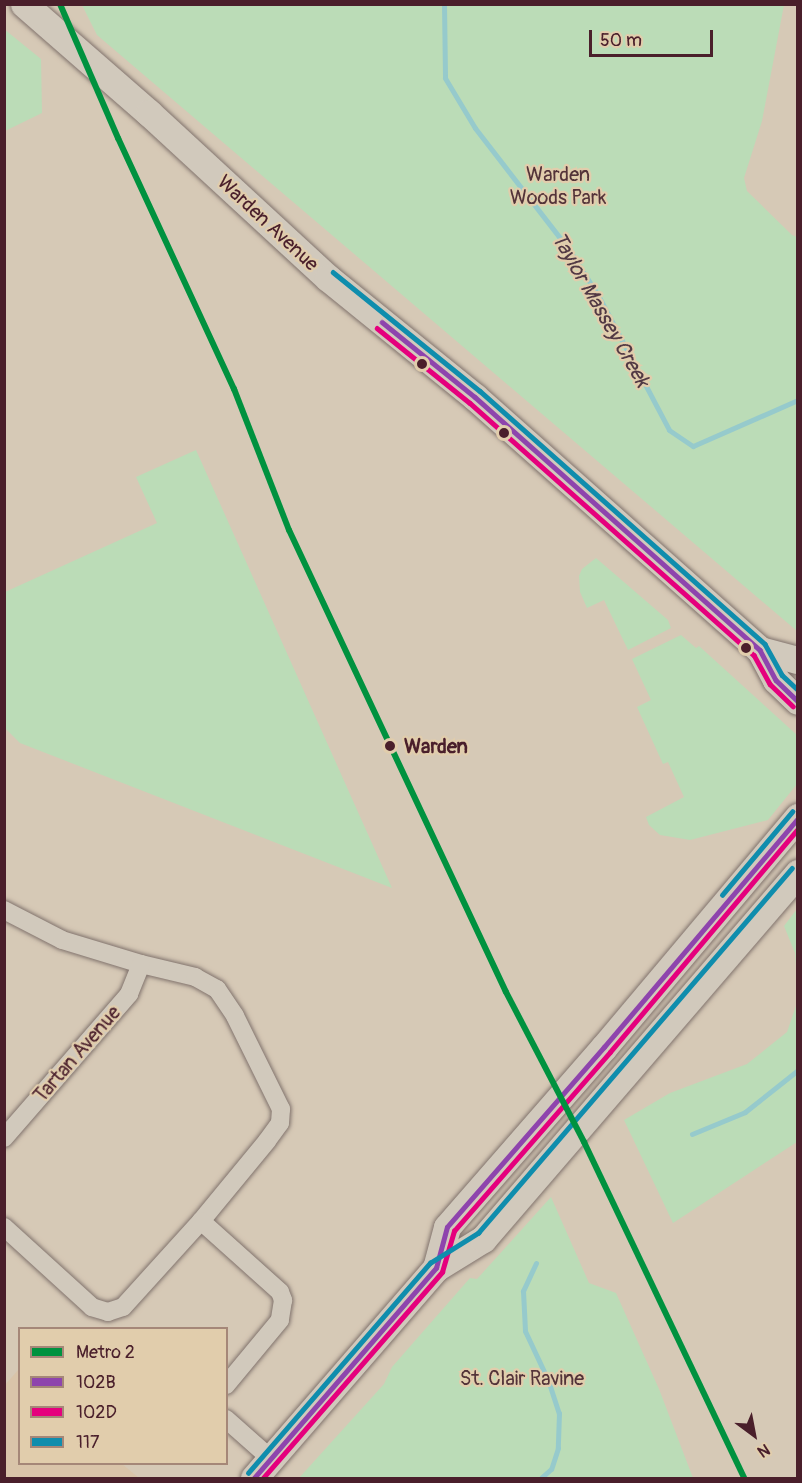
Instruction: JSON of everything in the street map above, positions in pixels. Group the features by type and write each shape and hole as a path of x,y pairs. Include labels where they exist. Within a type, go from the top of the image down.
{"main road":[{"name":"Warden Avenue","path":"24,4 148,113 328,278 475,397 760,650 776,680 798,701"},
{"name":"Warden Avenue","path":"760,650 798,660"},
{"path":"436,1268 447,1227 604,1047 798,817"},
{"path":"263,1469 436,1268 483,1239 798,873"}],"street":[{"path":"4,909 62,940 141,964 195,976 217,989 235,1016 281,1109 280,1124 201,1221 123,1307 108,1312 92,1307 4,1227"},
{"name":"Tartan Avenue","path":"4,1138 129,994 141,964"},
{"path":"201,1221 280,1292 283,1300 280,1320 228,1383"},
{"path":"228,1422 263,1469"}],"shaded area":[{"path":"18,1370 18,1465 123,1465 139,1478 5,1478 5,1385"}],"green space":[{"name":"Warden Woods Park","path":"82,5 784,5 762,121 744,178 747,191 792,235 797,237 797,631 97,35"},
{"path":"4,29 41,59 42,113 5,131"},
{"path":"196,450 392,888 20,743 5,728 5,592 157,523 136,477"},
{"path":"596,558 668,620 671,628 628,650 604,600 587,608 580,592 579,576 582,569"},
{"path":"681,635 696,648 699,646 798,736 797,784 768,820 690,840 660,835 649,825 646,817 684,797 668,762 663,764 637,707 651,700 632,659"},
{"path":"797,909 797,978 795,953 784,926"},
{"path":"797,1003 797,1142 673,1223 624,1120 670,1093 747,1064 787,1032"},
{"name":"St. Clair Ravine","path":"551,1197 589,1283 616,1293 659,1389 693,1478 299,1478 384,1384 392,1367 470,1278 477,1279"}],"waterway":[{"name":"Taylor Massey Creek","path":"444,4 445,78 475,128 570,251 599,297 669,430 693,446 798,400"},
{"name":"Taylor Massey Creek","path":"692,1134 745,1112 798,1070"},
{"name":"Taylor Massey Creek","path":"536,1263 523,1291 525,1331 548,1380 559,1413 558,1448 551,1469 541,1478"}],"metro line":[{"name":"2","path":"60,4 118,138 234,389 289,530 506,992 584,1142 744,1478"}],"transit line":[{"name":"117","path":"333,272 480,391 765,644 782,675 798,690"},
{"name":"102B","path":"382,322 475,397 760,650 776,680 798,701"},
{"name":"102D","path":"377,328 470,403 754,655 770,684 793,706"},
{"name":"117","path":"722,895 792,812"},
{"name":"102B","path":"254,1478 436,1268 447,1227 604,1047 798,818"},
{"name":"102D","path":"263,1478 442,1272 454,1231 610,1052 798,829"},
{"name":"117","path":"248,1473 430,1263 478,1233 792,868"}],"place":[{"name":"Warden","path":"390,746"}]}
